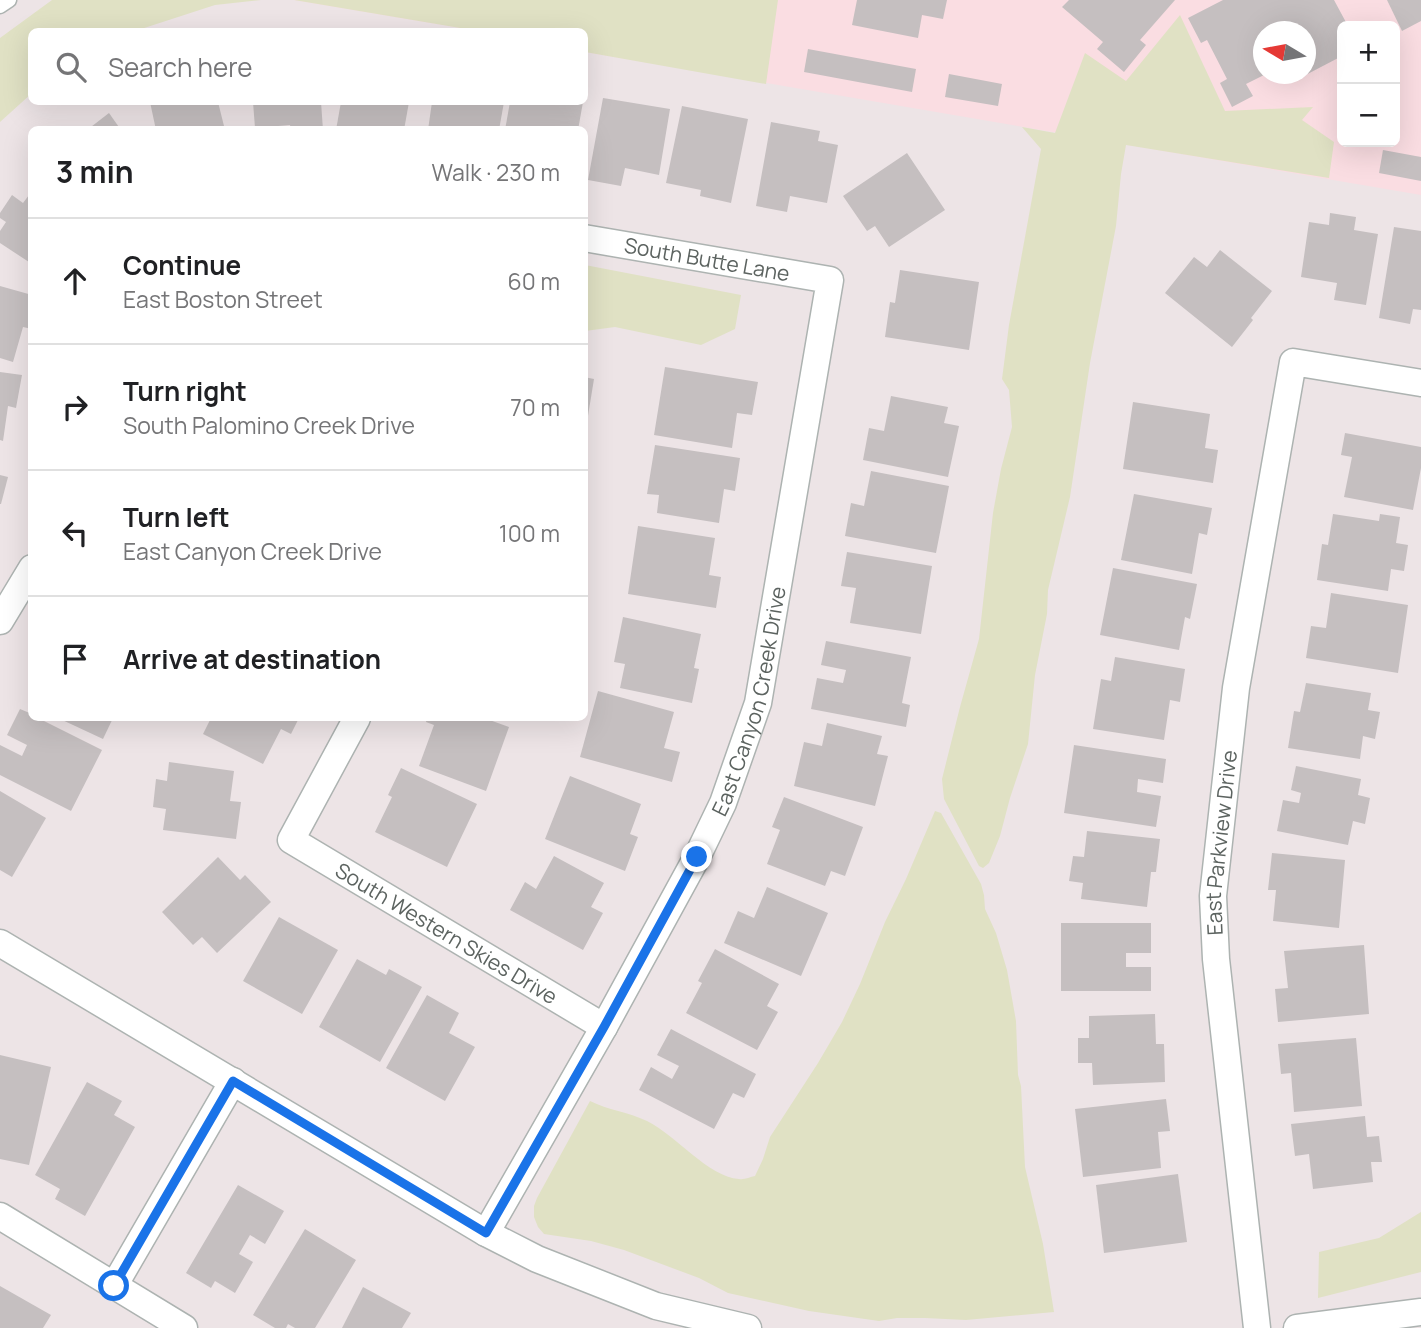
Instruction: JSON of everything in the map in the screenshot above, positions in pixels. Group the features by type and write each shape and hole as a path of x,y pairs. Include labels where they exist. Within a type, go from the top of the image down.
{"street":[{"name":"South Butte Lane","path":"588,239 830,280"},
{"name":"East Canyon Creek Drive","path":"486,1233 604,1027 697,857 723,803 758,703 830,280"},
{"name":"East Parkview Drive","path":"1256,1328 1216,959 1213,897 1236,688 1293,362 1421,383"},
{"path":"0,621 28,575"},
{"name":"South Western Skies Drive","path":"355,721 291,840 604,1027"},
{"path":"0,943 486,1233 537,1259 656,1306 748,1328"},
{"path":"114,1286 233,1081"},
{"path":"0,1216 184,1328"},
{"path":"1297,1328 1421,1311"}],"lane":[{"path":"0,6 9,0"}],"shaded area":[{"path":"294,0 1421,0 1421,195 588,53 588,28 460,28"}],"green space":[{"path":"52,0 261,0 215,5 144,28 28,28 28,97 0,122 0,38"},
{"path":"294,0 778,0 766,84 588,53 588,28 460,28"},
{"path":"1180,15 1225,111 1313,107 1302,120 1334,142 1329,178 1126,145 1116,226 1090,363 1070,497 1048,590 1028,744 1000,836 989,863 983,868 979,866 944,799 942,779 979,639 993,513 1012,427 1009,390 1002,379 1009,325 1041,149 1022,127 1055,133 1085,53 1126,81"},
{"path":"588,266 741,295 735,329 701,345 615,327 588,331"},
{"path":"935,811 941,813 981,884 985,909 996,933 1007,970 1016,1021 1025,1167 1043,1244 1054,1312 966,1320 897,1318 879,1321 809,1311 728,1293 699,1278 624,1250 591,1241 544,1234 534,1217 534,1206 590,1101 633,1115 658,1127 704,1163 727,1177 741,1179 755,1176 770,1137 842,1022"},
{"path":"1421,1212 1421,1272 1318,1298 1319,1252 1379,1238"}],"building":[{"path":"857,0 947,0 943,19 922,15 918,38 852,25"},
{"path":"1069,0 1175,0 1140,40 1146,45 1124,72 1097,49 1103,42 1062,7"},
{"path":"1223,0 1334,0 1345,21 1337,21 1337,59 1316,70 1316,21 1253,21 1253,80 1246,84 1253,96 1232,107 1220,83 1227,79 1207,40 1201,43 1188,18"},
{"path":"1387,0 1421,0 1421,21 1402,31 1400,21 1397,21"},
{"path":"808,49 916,69 912,92 804,72"},
{"path":"949,74 1002,84 998,106 945,97"},
{"path":"603,98 670,109 659,175 625,168 621,186 588,180"},
{"path":"151,105 219,105 224,126 155,126"},
{"path":"253,105 321,105 323,126 255,126"},
{"path":"340,105 408,105 405,126 337,126"},
{"path":"432,105 503,105 500,126 429,126"},
{"path":"509,105 582,105 579,126 506,126"},
{"path":"682,106 748,119 731,203 700,196 701,190 666,183"},
{"path":"109,113 118,126 92,126"},
{"path":"771,122 820,131 818,141 838,145 827,203 790,196 787,212 756,206"},
{"path":"1383,150 1421,157 1421,181 1379,173"},
{"path":"907,153 945,210 889,247 875,226 867,231 843,196"},
{"path":"12,195 23,203 28,196 28,261 0,243 0,231 6,222 0,218 0,213"},
{"path":"1330,213 1356,217 1354,230 1378,234 1366,305 1334,300 1337,283 1301,277 1309,222 1329,225"},
{"path":"1394,227 1421,231 1421,310 1413,309 1410,324 1379,318"},
{"path":"1220,250 1272,291 1232,347 1165,293 1194,257 1207,267"},
{"path":"900,270 979,282 969,350 885,337 890,302 895,303"},
{"path":"0,286 28,294 28,328 23,327 13,362 0,358"},
{"path":"665,367 758,382 752,415 737,413 732,448 654,435"},
{"path":"0,372 22,375 16,408 8,406 3,441 0,440"},
{"path":"588,378 594,379 588,416"},
{"path":"891,396 948,407 944,423 959,426 948,477 863,460 869,428 884,431"},
{"path":"1133,402 1210,414 1205,448 1218,450 1213,483 1123,469"},
{"path":"1345,433 1421,447 1421,468 1413,510 1344,497 1352,457 1341,455"},
{"path":"655,445 740,458 735,491 724,489 719,523 657,513 659,495 647,494"},
{"path":"871,471 949,486 936,553 845,536 851,503 864,506"},
{"path":"0,475 8,477 1,504 0,504"},
{"path":"1134,494 1212,508 1207,535 1199,533 1192,574 1121,560"},
{"path":"1333,514 1379,521 1380,514 1400,517 1396,543 1408,545 1404,571 1391,569 1388,591 1317,580 1322,544 1328,545"},
{"path":"638,526 715,538 709,575 721,577 716,608 628,594"},
{"path":"847,552 932,566 921,634 850,623 856,588 841,586"},
{"path":"1113,568 1197,584 1190,619 1185,617 1179,650 1100,635"},
{"path":"1331,593 1408,605 1398,673 1306,658 1311,626 1326,628"},
{"path":"623,617 701,634 694,668 699,669 692,703 620,688 625,664 614,662"},
{"path":"826,641 911,657 902,703 910,705 906,727 811,709 817,678 843,683 846,670 821,665"},
{"path":"1115,657 1185,669 1180,702 1170,700 1164,740 1093,729 1101,679 1111,681"},
{"path":"1306,683 1371,693 1368,710 1380,712 1375,739 1363,736 1360,759 1288,748 1294,711 1300,712"},
{"path":"598,691 674,712 664,748 680,752 672,782 580,757"},
{"path":"20,709 28,712 28,721 44,721 102,750 71,811 0,775 0,745 22,756 27,745 7,735"},
{"path":"64,721 112,721 103,739"},
{"path":"210,721 298,721 291,734 281,729 263,764 203,734"},
{"path":"492,721 509,727 486,791 419,766 434,725 426,722"},
{"path":"827,723 882,736 877,754 888,756 875,806 794,786 804,742 822,746"},
{"path":"1074,745 1166,759 1163,783 1138,779 1137,792 1161,796 1156,827 1064,813"},
{"path":"169,762 234,771 230,801 241,802 236,839 163,830 166,809 153,807 156,779 167,781"},
{"path":"1296,766 1361,779 1358,795 1370,798 1365,824 1353,821 1348,845 1277,831 1283,800 1299,803 1301,793 1291,790"},
{"path":"401,768 477,804 447,867 375,832 392,797 388,795"},
{"path":"570,776 641,804 630,834 638,837 625,871 545,839"},
{"path":"0,791 46,818 12,877 0,870"},
{"path":"784,797 863,827 845,876 831,871 825,886 767,864 780,830 772,827"},
{"path":"1087,831 1160,839 1156,872 1151,872 1147,907 1081,899 1083,883 1069,881 1073,856 1084,857"},
{"path":"1272,853 1345,860 1339,928 1273,921 1276,890 1268,890"},
{"path":"554,856 604,883 591,907 603,913 583,950 510,910 525,882 536,889"},
{"path":"218,857 240,880 245,875 271,902 217,953 202,937 193,945 162,912"},
{"path":"767,887 828,913 801,976 724,943 738,911 754,918"},
{"path":"279,917 338,950 302,1014 243,981"},
{"path":"1061,923 1151,923 1151,953 1126,953 1126,967 1151,967 1151,991 1061,991"},
{"path":"1364,945 1369,1014 1278,1022 1275,989 1288,988 1284,951"},
{"path":"715,949 779,984 767,1006 778,1012 757,1050 686,1013 702,983 698,981"},
{"path":"357,959 386,975 389,969 422,987 380,1062 319,1027"},
{"path":"427,995 459,1013 449,1033 475,1047 445,1101 386,1068"},
{"path":"1155,1014 1156,1044 1164,1044 1165,1082 1093,1085 1092,1063 1078,1063 1078,1038 1089,1038 1089,1016"},
{"path":"671,1029 756,1074 744,1098 733,1093 714,1129 639,1090 651,1067 672,1079 679,1066 657,1055"},
{"path":"1356,1038 1362,1106 1294,1112 1291,1073 1281,1074 1278,1044"},
{"path":"0,1055 51,1067 29,1165 0,1159"},
{"path":"87,1082 122,1101 114,1115 135,1127 85,1216 55,1199 60,1189 35,1175"},
{"path":"1166,1099 1170,1131 1158,1132 1161,1168 1083,1177 1075,1109"},
{"path":"1365,1116 1367,1137 1379,1136 1382,1162 1371,1162 1373,1182 1313,1189 1309,1154 1295,1156 1291,1124"},
{"path":"1178,1174 1187,1242 1104,1253 1096,1185"},
{"path":"238,1185 284,1211 265,1244 250,1235 239,1254 253,1262 235,1293 215,1281 211,1288 186,1273"},
{"path":"305,1229 356,1260 315,1328 295,1328 288,1324 286,1328 275,1328 253,1315"},
{"path":"0,1286 51,1315 43,1328 0,1328"},
{"path":"363,1287 411,1313 402,1328 342,1328"}],"route":[{"path":"114,1286 233,1081 486,1233 697,857"}]}
